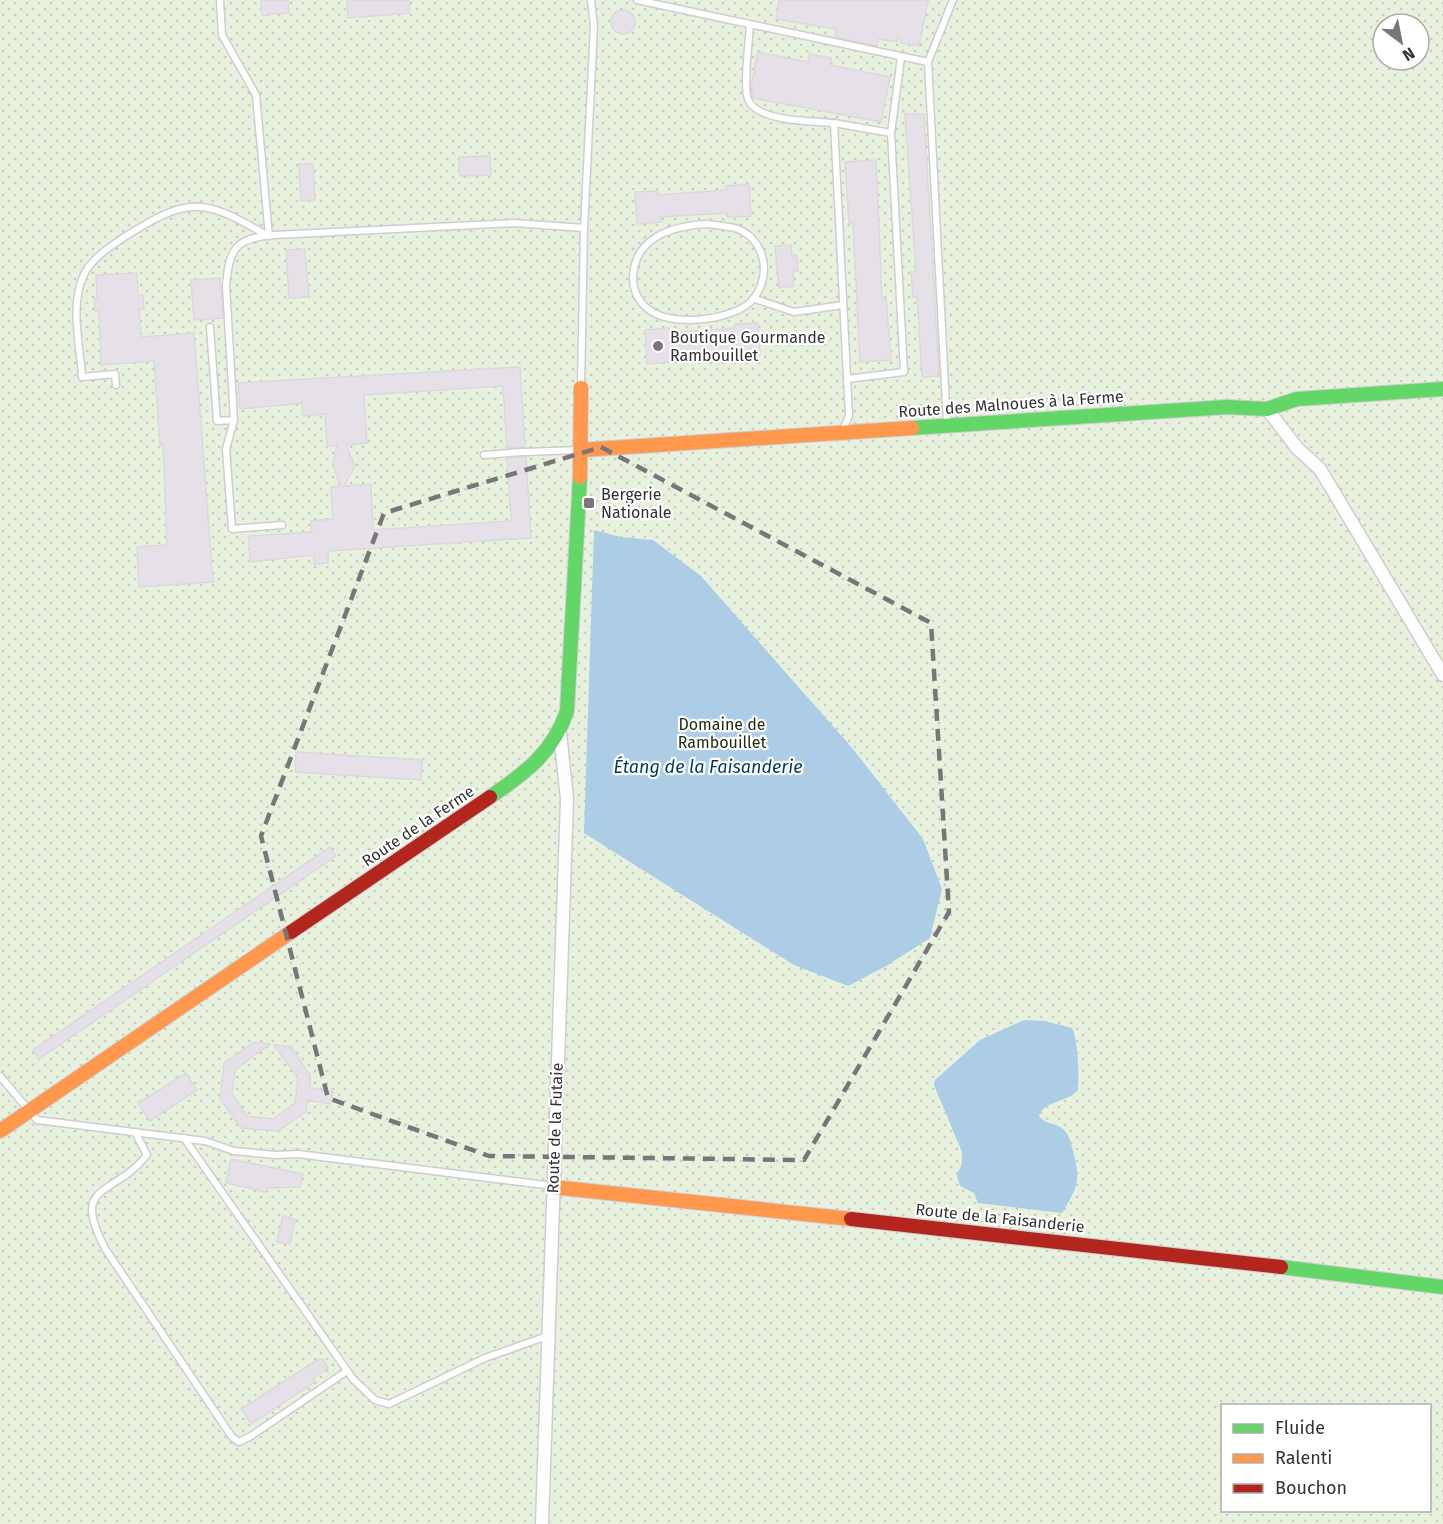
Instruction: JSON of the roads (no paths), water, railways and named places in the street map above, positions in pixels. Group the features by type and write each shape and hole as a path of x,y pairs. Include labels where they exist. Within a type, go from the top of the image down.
{"street":[{"name":"Route de la Ferme","path":"0,1131 529,770 546,755 560,733 567,711 581,388"},
{"name":"Route des Malnoues à la Ferme","path":"580,450 1227,407 1267,409 1296,399 1443,389"},
{"path":"1267,409 1297,447 1320,469 1443,675"},
{"name":"Route de la Futaie","path":"542,1524 567,799 560,733"},
{"name":"Route de la Faisanderie","path":"553,1186 1193,1256 1443,1287"}],"lane":[{"path":"220,0 222,35 256,95 269,236"},
{"path":"581,388 584,228 594,26 591,0"},
{"path":"637,0 928,62"},
{"path":"947,425 928,62 953,0"},
{"path":"750,25 747,98 753,108 769,116 834,123 891,133"},
{"path":"847,379 904,372 891,133 901,57"},
{"path":"834,123 849,416 842,432"},
{"path":"116,385 115,374 82,377 78,292 84,274 97,259 113,245 163,213 191,205 221,210 269,236"},
{"path":"282,525 232,529 226,448 234,420 227,267 235,248 250,237 514,223 584,228"},
{"path":"706,224 738,230 750,237 765,265 765,280 755,299 741,310 705,320 661,315 649,310 638,298 633,286 634,268 645,244 674,229 706,224"},
{"path":"755,299 794,312 843,305"},
{"path":"210,327 217,421 234,420"},
{"path":"484,455 580,450"},
{"path":"0,1076 37,1120 205,1141 234,1151 276,1155 298,1154 553,1186"},
{"path":"135,1132 147,1155 137,1167 97,1195 90,1209 94,1228 106,1250 232,1437 239,1442 250,1436 347,1371"},
{"path":"184,1138 347,1371 375,1400 388,1404 485,1358 550,1335"}],"water":[{"name":"Étang de la Faisanderie","path":"594,530 621,537 653,540 701,576 853,749 923,839 942,889 930,938 886,966 848,986 794,965 584,833"},
{"path":"1024,1020 1045,1021 1072,1028 1076,1041 1077,1091 1046,1107 1039,1115 1065,1131 1071,1142 1077,1177 1075,1189 1062,1213 978,1203 974,1193 960,1186 957,1176 962,1163 962,1152 934,1085 935,1080 980,1040"}],"place":[{"name":"Boutique Gourmande Rambouillet","path":"658,346"},
{"name":"Bergerie Nationale","path":"589,503"}],"park label":[{"name":"Domaine de Rambouillet","path":"722,733"}]}
